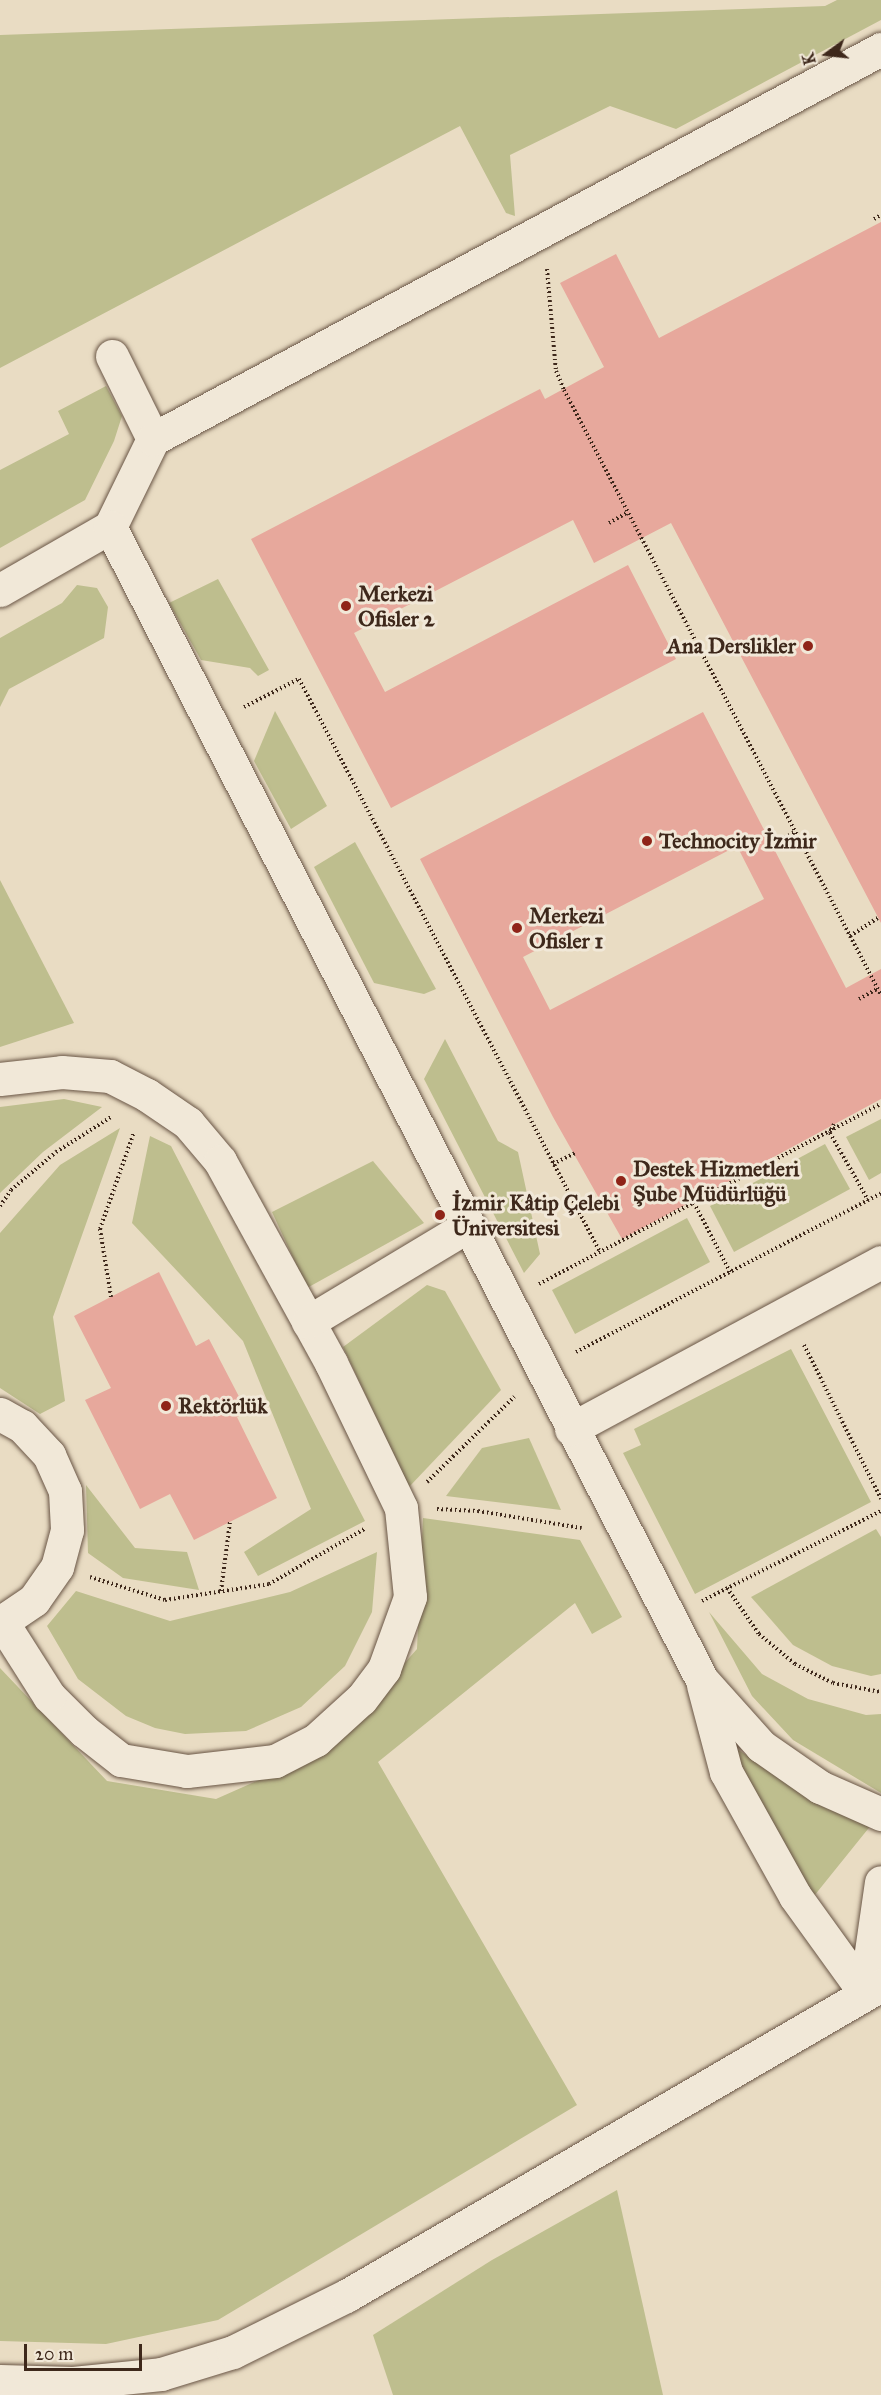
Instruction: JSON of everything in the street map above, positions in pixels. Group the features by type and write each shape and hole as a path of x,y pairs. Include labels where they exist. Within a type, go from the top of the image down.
{"street":[{"path":"0,590 110,527 153,439 881,49"},
{"path":"112,356 153,439"},
{"path":"110,527 668,1619 702,1680 761,1746 820,1787 881,1814"},
{"path":"0,1079 62,1072 100,1075 147,1095 188,1123 220,1161 308,1322 401,1508 410,1597 384,1669 361,1699 316,1740 275,1761 187,1771 121,1760 49,1696 1,1622 34,1600 57,1568 67,1530 65,1491 49,1455 22,1426 0,1414"},
{"path":"308,1322 468,1226"},
{"path":"571,1429 881,1262"},
{"path":"702,1680 726,1772 795,1896 873,1989"},
{"path":"873,1989 881,1882"},
{"path":"0,2381 73,2383 161,2374 233,2352 346,2296 873,1989"}],"path":[{"path":"874,219 881,215"},
{"path":"544,229 556,371 881,995"},
{"path":"609,523 628,513"},
{"path":"248,706 299,679 600,1252"},
{"path":"772,846 795,832"},
{"path":"850,936 878,918"},
{"path":"859,999 877,989"},
{"path":"0,1206 11,1190 56,1152 147,1095"},
{"path":"111,1297 100,1229 147,1095"},
{"path":"506,1301 830,1133 881,1104"},
{"path":"830,1133 834,1124"},
{"path":"830,1133 868,1200"},
{"path":"553,1164 576,1153"},
{"path":"57,1568 165,1600 269,1584 401,1508 541,1371 881,1194"},
{"path":"694,1203 730,1272"},
{"path":"787,1313 881,1499"},
{"path":"401,1508 478,1511 627,1535"},
{"path":"668,1619 881,1511"},
{"path":"221,1591 230,1522"},
{"path":"727,1588 759,1634 795,1664 833,1683 881,1692"}],"green space":[{"path":"837,0 881,0 881,20 676,129 610,106 510,155 515,216 506,213 460,126 0,368 0,35 825,6"},
{"path":"106,386 122,416 114,441 85,500 0,548 0,470 69,434 58,411"},
{"path":"218,579 269,670 258,676 250,668 201,660 169,603"},
{"path":"77,585 97,588 108,607 104,638 9,689 0,707 0,638 62,603"},
{"path":"275,711 327,806 291,829 254,761"},
{"path":"355,842 436,989 424,994 374,983 314,867"},
{"path":"0,880 74,1023 0,1047"},
{"path":"445,1039 498,1141 518,1152 540,1254 524,1273 424,1079"},
{"path":"64,1099 102,1107 43,1152 0,1193 0,1107"},
{"path":"881,1119 881,1173 869,1180 846,1137"},
{"path":"120,1128 53,1317 65,1401 40,1414 0,1388 0,1233 60,1165"},
{"path":"150,1136 171,1146 365,1521 258,1576 244,1552 311,1509 243,1341 132,1223"},
{"path":"825,1144 850,1189 734,1252 710,1206"},
{"path":"373,1161 424,1223 307,1288 272,1212"},
{"path":"687,1218 710,1262 575,1334 552,1290"},
{"path":"427,1285 445,1291 501,1390 409,1487 343,1347"},
{"path":"791,1349 871,1502 695,1594 623,1453 641,1445 634,1429"},
{"path":"529,1438 561,1510 446,1496 482,1448"},
{"path":"86,1485 135,1548 187,1552 199,1590 123,1578 88,1553"},
{"path":"423,1518 580,1540 622,1617 592,1634 575,1603 378,1762 577,2105 218,2320 106,2344 0,2341 0,1668 107,1781 216,1799 329,1749 417,1649"},
{"path":"876,1529 881,1537 881,1674 871,1676 832,1666 793,1645 751,1597"},
{"path":"377,1552 372,1612 345,1666 301,1707 246,1731 185,1734 155,1728 126,1716 78,1679 47,1626 76,1591 170,1621 290,1592"},
{"path":"709,1612 762,1674 808,1699 866,1715 881,1714 881,1793 793,1740 752,1696"},
{"path":"729,1744 817,1800 872,1824 814,1896"},
{"path":"617,2190 663,2395 393,2395 373,2335 492,2260"}],"building":[{"path":"881,222 881,923 671,523 594,563 573,520 354,633 385,692 628,565 676,659 391,808 251,539 540,389 545,399 604,367 560,283 616,254 659,338"},
{"name":"Merkezi Ofisler 1","path":"703,712 846,988 881,969 881,1099 622,1239 553,1117 420,859","holes":["737,846 764,899 550,1010 523,957"]},
{"name":"Rektörlük","path":"159,1272 196,1346 209,1339 247,1412 237,1417 277,1498 194,1540 170,1494 140,1509 85,1400 111,1388 74,1316"}],"place":[{"name":"Merkezi Ofisler 2","path":"346,606"},
{"name":"Ana Derslikler","path":"808,646"},
{"name":"Technocity İzmir","path":"647,841"},
{"name":"Merkezi Ofisler 1","path":"517,928"},
{"name":"Destek Hizmetleri Şube Müdürlüğü","path":"621,1181"},
{"name":"İzmir Kâtip Çelebi Üniversitesi","path":"440,1215"},
{"name":"Rektörlük","path":"166,1406"}]}
